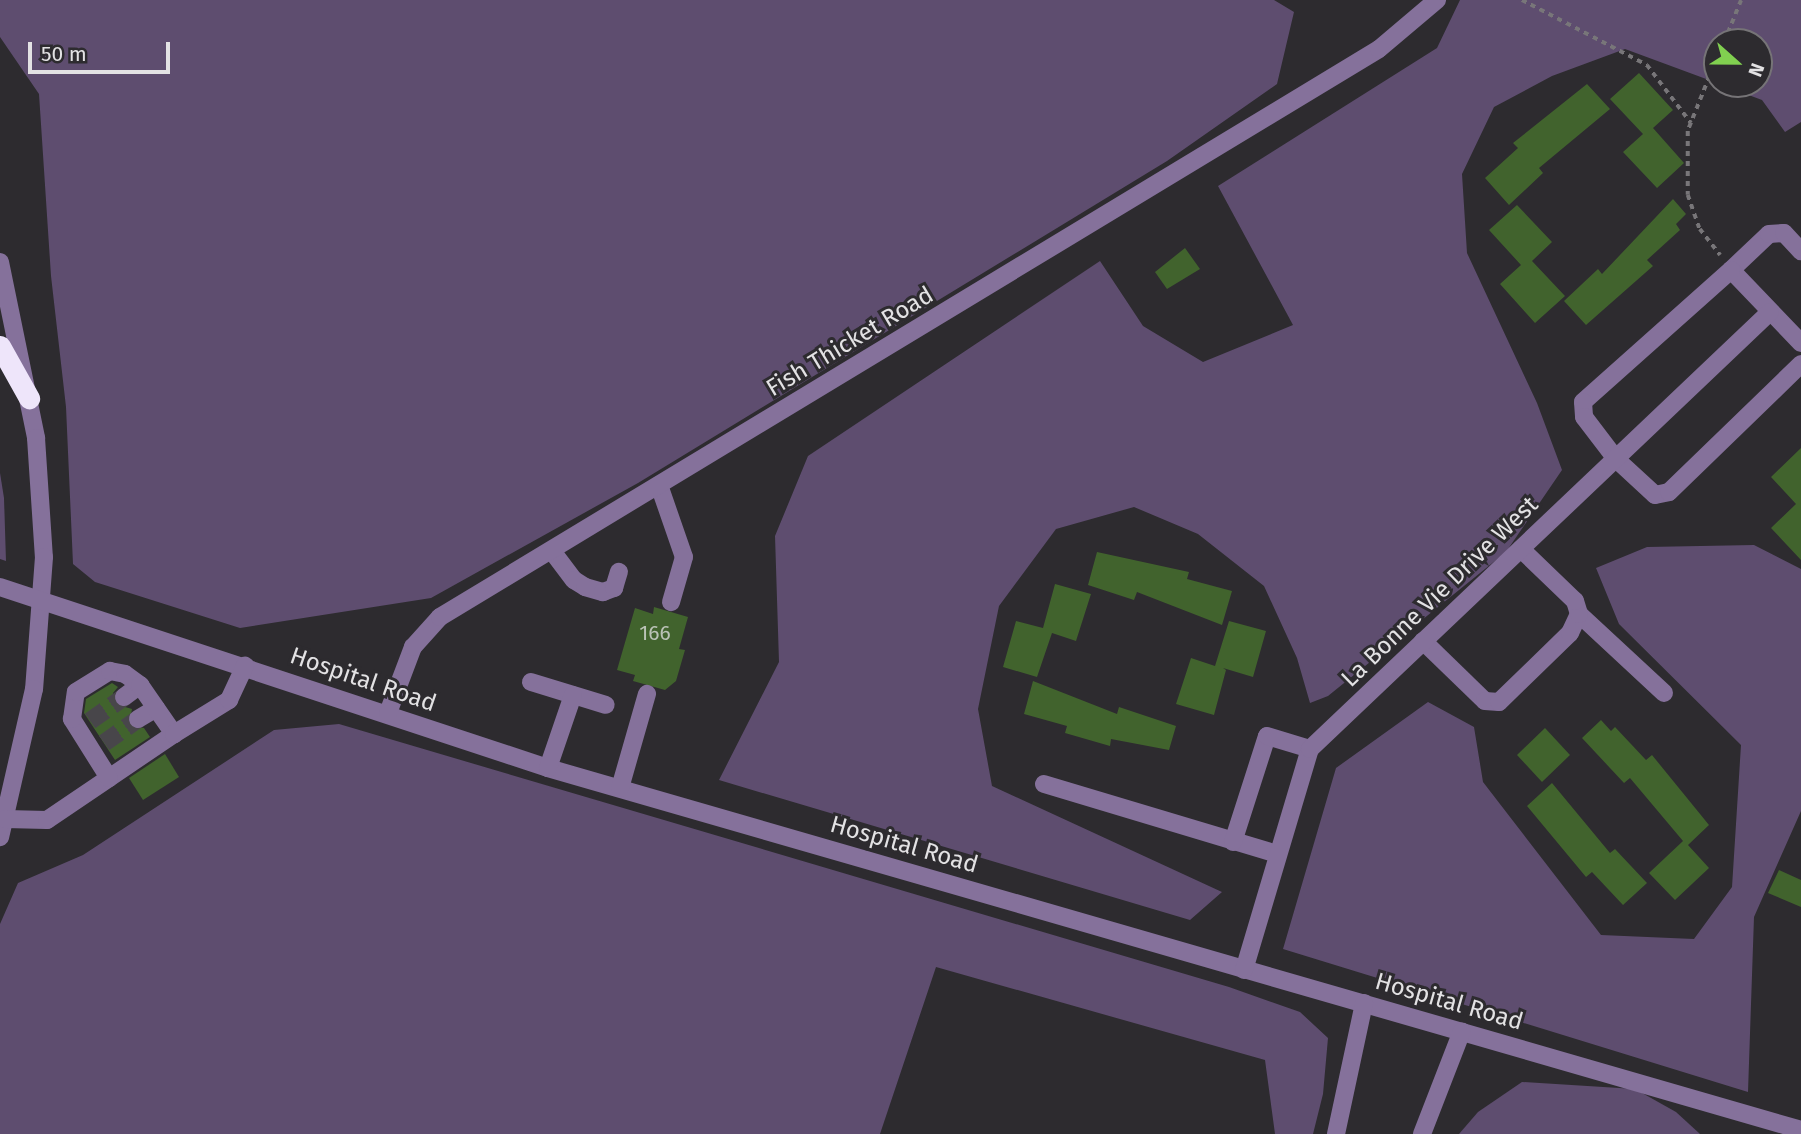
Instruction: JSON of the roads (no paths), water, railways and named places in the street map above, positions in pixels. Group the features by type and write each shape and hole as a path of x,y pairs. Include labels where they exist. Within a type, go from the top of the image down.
{"highway":[{"path":"0,346 29,398"}],"street":[{"name":"Fish Thicket Road","path":"388,713 405,664 423,632 458,605 552,551 1379,49 1437,0"},
{"path":"1801,251 1784,233 1769,234 1583,402 1591,431 1615,459 1655,495 1669,492 1801,364"},
{"path":"0,262 29,398 43,511 41,600 32,702 0,837"},
{"path":"1731,270 1801,343"},
{"name":"La Bonne Vie Drive West","path":"1244,970 1310,749 1770,312"},
{"path":"659,485 684,556 671,602"},
{"path":"1521,549 1575,601 1579,614 1664,693"},
{"path":"552,551 574,580 585,587 603,592 614,588 619,572"},
{"name":"Hospital Road","path":"0,587 548,768 1801,1130"},
{"path":"1423,641 1485,701 1499,702 1570,633 1579,614"},
{"path":"5,819 47,820 229,700 245,666"},
{"path":"109,778 98,747 84,725 72,719 76,692 110,671 140,685 174,734"},
{"path":"531,682 606,705"},
{"path":"124,697 140,685"},
{"path":"620,788 647,694"},
{"path":"548,768 573,695"},
{"path":"138,719 156,708"},
{"path":"1233,842 1267,736 1310,749"},
{"path":"1044,784 1278,854"},
{"path":"1336,1134 1364,1003"},
{"path":"1422,1134 1462,1031"}],"tunnel":[{"path":"90,721 124,697"},
{"path":"104,743 138,719"}]}
